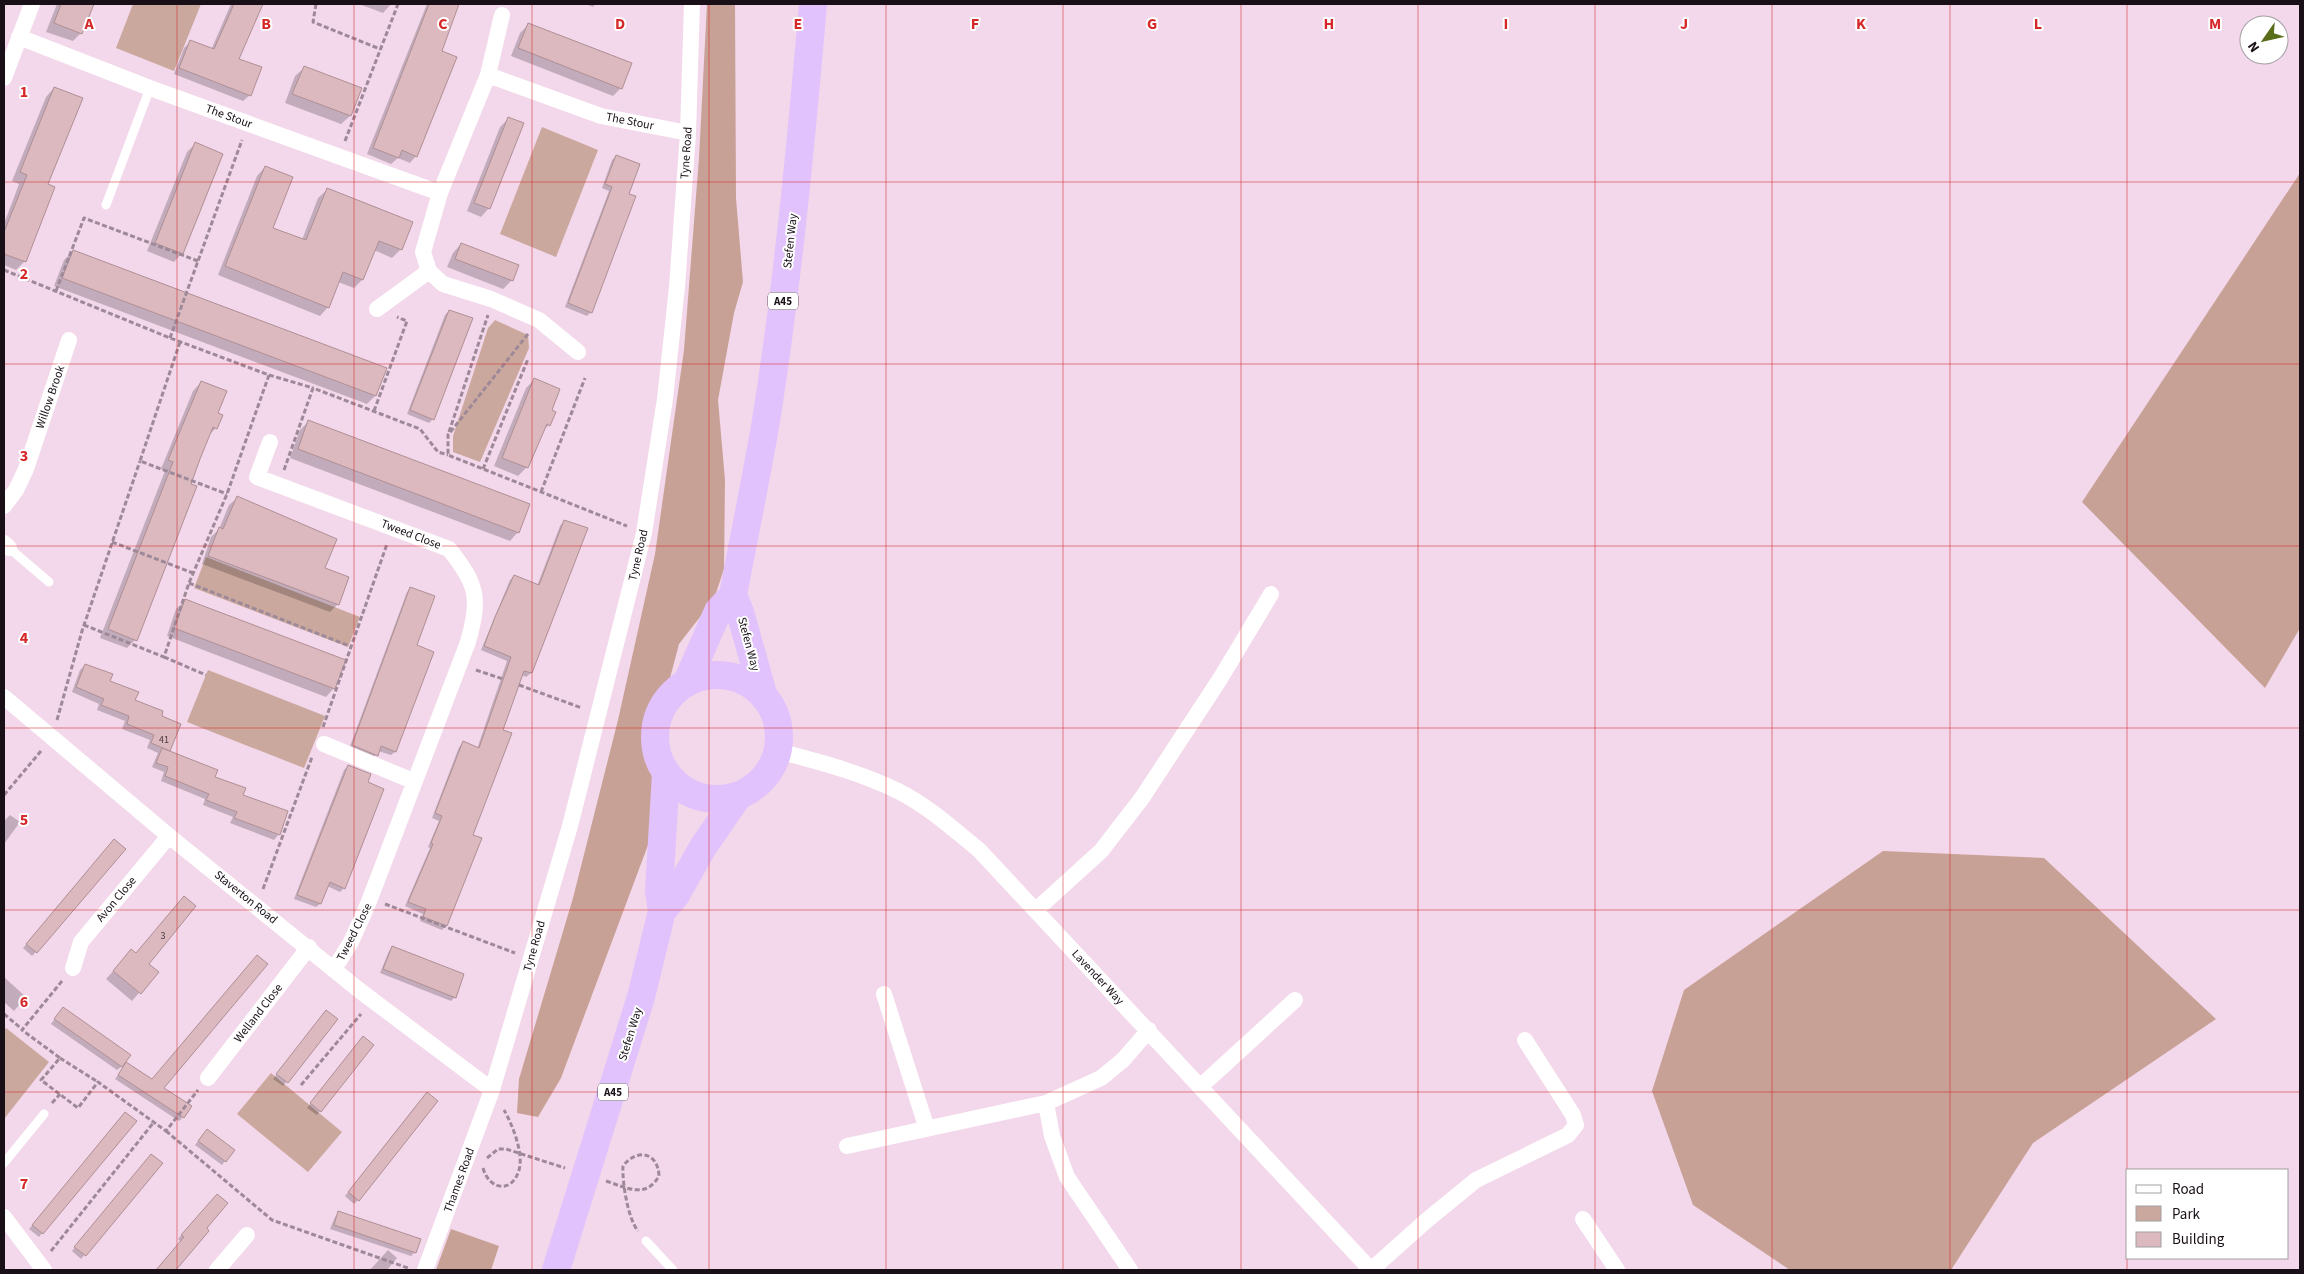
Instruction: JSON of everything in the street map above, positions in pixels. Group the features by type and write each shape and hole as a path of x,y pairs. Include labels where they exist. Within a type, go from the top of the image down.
{"highway":[{"name":"Stefen Way","path":"687,682 718,611 732,595 766,422 787,268 803,123 813,4"},
{"name":"Stefen Way","path":"732,595 740,612 763,694"},
{"path":"707,675 728,675 747,682 763,694 774,711 780,731 778,751 770,770 757,785 739,795 719,799 699,796 681,787 666,772 657,754 655,733 660,712 671,695 687,682 707,675"},
{"name":"Stefen Way","path":"556,1270 638,1006 662,911 659,891 666,772"},
{"name":"Stefen Way","path":"662,911 676,895 703,847 739,795"}],"street":[{"path":"4,78 32,4"},
{"name":"Tyne Road","path":"492,1090 570,826 644,533 665,399 676,287 688,132 692,4"},
{"path":"502,15 488,75 440,193 423,252 429,271 443,284 491,299 539,320 578,352"},
{"name":"The Stour","path":"19,37 150,88 440,193"},
{"name":"The Stour","path":"488,75 601,116 688,132"},
{"path":"377,309 429,271"},
{"name":"Willow Brook","path":"4,506 16,490 26,469 69,340"},
{"name":"Tweed Close","path":"270,442 257,477 449,549 464,567 474,587 476,614 459,664 413,781 370,899 351,942 334,969"},
{"path":"1036,910 1101,851 1142,798 1220,679 1271,594"},
{"name":"Staverton Road","path":"4,697 169,836 257,905 334,969 492,1090"},
{"path":"321,743 413,781"},
{"name":"Lavender Way","path":"778,751 846,769 899,792 935,814 979,850 1371,1270"},
{"name":"Avon Close","path":"72,968 81,942 169,836"},
{"name":"Welland Close","path":"208,1078 309,947"},
{"path":"884,994 927,1129"},
{"path":"1201,1086 1295,1000"},
{"path":"847,1146 1046,1104 1101,1078 1123,1060 1149,1030"},
{"path":"1371,1270 1427,1220 1476,1180 1568,1135 1576,1125 1573,1115 1525,1040"},
{"name":"Thames Road","path":"425,1270 492,1090"},
{"path":"1046,1104 1052,1136 1067,1177 1130,1270"},
{"path":"4,1217 42,1268"},
{"path":"1583,1219 1617,1270"},
{"path":"217,1270 247,1235"}],"lane":[{"path":"106,205 150,88"},
{"path":"6,545 49,582"},
{"path":"4,1163 44,1114"},
{"path":"646,1240 673,1270"}],"path":[{"path":"316,4 313,22 380,49"},
{"path":"338,156 398,4"},
{"path":"170,338 248,123"},
{"path":"56,291 84,218 198,260"},
{"path":"4,270 180,342 269,375 313,388 420,429 438,452 644,533"},
{"path":"448,455 448,435 488,314 491,299"},
{"path":"374,411 407,321 377,309"},
{"path":"448,435 539,320"},
{"path":"4,795 52,738 84,625 180,342"},
{"path":"483,469 528,359"},
{"path":"164,657 193,573 227,494 269,375"},
{"path":"541,492 586,378"},
{"path":"279,485 313,388"},
{"path":"140,461 227,494"},
{"path":"257,905 321,743 393,527"},
{"path":"112,542 193,573"},
{"path":"190,583 352,647"},
{"path":"84,625 206,675"},
{"path":"459,664 503,679"},
{"path":"520,685 599,714"},
{"path":"370,899 531,959"},
{"path":"24,1031 22,1030 72,968"},
{"path":"301,1085 373,1000"},
{"path":"4,1014 60,1058 98,1082 166,1131 272,1220 416,1270"},
{"path":"60,1058 41,1080 78,1108 98,1082"},
{"path":"166,1131 208,1078"},
{"path":"492,1090 512,1125 518,1145 520,1168 513,1183 506,1187 495,1186 486,1176 483,1169 488,1155 498,1149 506,1149"},
{"path":"42,1268 154,1122"},
{"path":"630,1189 644,1191 656,1183 659,1170 657,1164 651,1158 643,1154 635,1156 623,1166 622,1174 634,1227 646,1240"}],"green space":[{"path":"133,4 201,4 174,71 116,48"},
{"path":"542,127 598,150 556,257 500,234"},
{"path":"495,320 528,335 529,348 480,462 453,452 453,436 488,328"},
{"path":"206,557 360,617 348,647 194,588"},
{"path":"208,670 325,716 304,768 187,722"},
{"path":"6,1028 49,1062 4,1119 4,1031"},
{"path":"271,1073 342,1132 308,1172 237,1114"}],"shaded area":[{"path":"707,4 735,4 736,198 743,282 734,313 718,400 725,480 724,569 714,599 679,644 651,750 670,794 651,837 561,1078 538,1117 517,1113 519,1079 573,898 618,720 655,554 684,350 699,158"},
{"path":"2300,173 2300,628 2265,688 2082,502"},
{"path":"1883,851 2044,858 2216,1019 2033,1143 1951,1270 1790,1270 1693,1205 1652,1091 1684,990"},
{"path":"451,1229 499,1246 491,1270 436,1270"}],"building":[{"path":"61,4 94,4 82,34 54,23"},
{"path":"234,4 263,4 239,59 262,67 251,96 179,68 190,40 214,49"},
{"path":"429,4 459,4 442,51 457,57 417,157 402,150 399,158 373,148"},
{"path":"528,23 632,63 622,89 518,48"},
{"path":"304,66 362,88 351,116 292,94"},
{"path":"54,87 83,98 48,184 55,187 26,262 4,254 4,232 27,175 20,172"},
{"path":"508,117 524,123 490,209 474,203"},
{"path":"195,142 223,154 183,254 155,243"},
{"path":"616,155 640,164 629,194 636,196 592,313 568,303 612,187 605,184"},
{"path":"265,166 293,177 273,228 306,240 327,188 413,222 402,250 379,241 363,280 343,272 329,308 225,266"},
{"path":"461,243 519,265 513,281 455,259"},
{"path":"73,250 387,368 376,396 62,278"},
{"path":"449,310 473,318 434,420 410,410"},
{"path":"534,378 560,389 552,410 556,412 550,426 547,424 528,468 502,458"},
{"path":"201,381 227,391 218,413 223,415 217,429 213,427 200,459 191,484 197,486 137,641 108,629 173,462 168,460"},
{"path":"308,420 530,504 519,533 298,449"},
{"path":"237,496 337,539 325,568 349,577 339,605 208,556 219,527 223,529"},
{"path":"564,520 588,528 532,673 524,671 503,730 512,733 473,835 482,838 447,926 423,917 426,909 408,902 433,844 431,843 442,816 435,813 463,741 479,748 511,657 484,646 495,617 514,575 539,585"},
{"path":"410,587 435,596 417,645 434,652 396,752 381,746 378,756 352,745"},
{"path":"185,599 346,660 335,689 174,628"},
{"path":"85,664 113,674 110,681 139,692 135,700 163,711 162,716 181,724 170,751 151,743 154,735 127,724 129,716 101,705 104,699 76,687"},
{"path":"162,748 218,770 215,777 246,788 243,795 288,811 280,835 234,818 237,812 206,800 209,794 165,776 168,767 156,763"},
{"path":"348,765 371,774 368,782 384,789 345,889 330,882 321,904 297,895"},
{"path":"114,839 126,849 37,953 26,944"},
{"path":"184,896 196,906 149,964 159,972 141,994 113,971 131,949 136,953"},
{"path":"392,946 464,974 456,998 383,969"},
{"path":"257,955 268,964 164,1088 192,1106 184,1118 118,1075 126,1062 152,1079"},
{"path":"63,1007 131,1055 122,1067 54,1019"},
{"path":"326,1010 338,1019 288,1083 276,1074"},
{"path":"363,1036 374,1045 321,1112 310,1103"},
{"path":"427,1092 438,1101 359,1201 348,1192"},
{"path":"125,1112 137,1121 43,1234 32,1225"},
{"path":"207,1129 235,1150 226,1162 198,1141"},
{"path":"151,1154 163,1163 86,1256 74,1247"},
{"path":"217,1194 228,1203 207,1228 209,1231 176,1270 156,1270 184,1237 181,1235"},
{"path":"338,1211 421,1239 416,1253 334,1225"}]}
